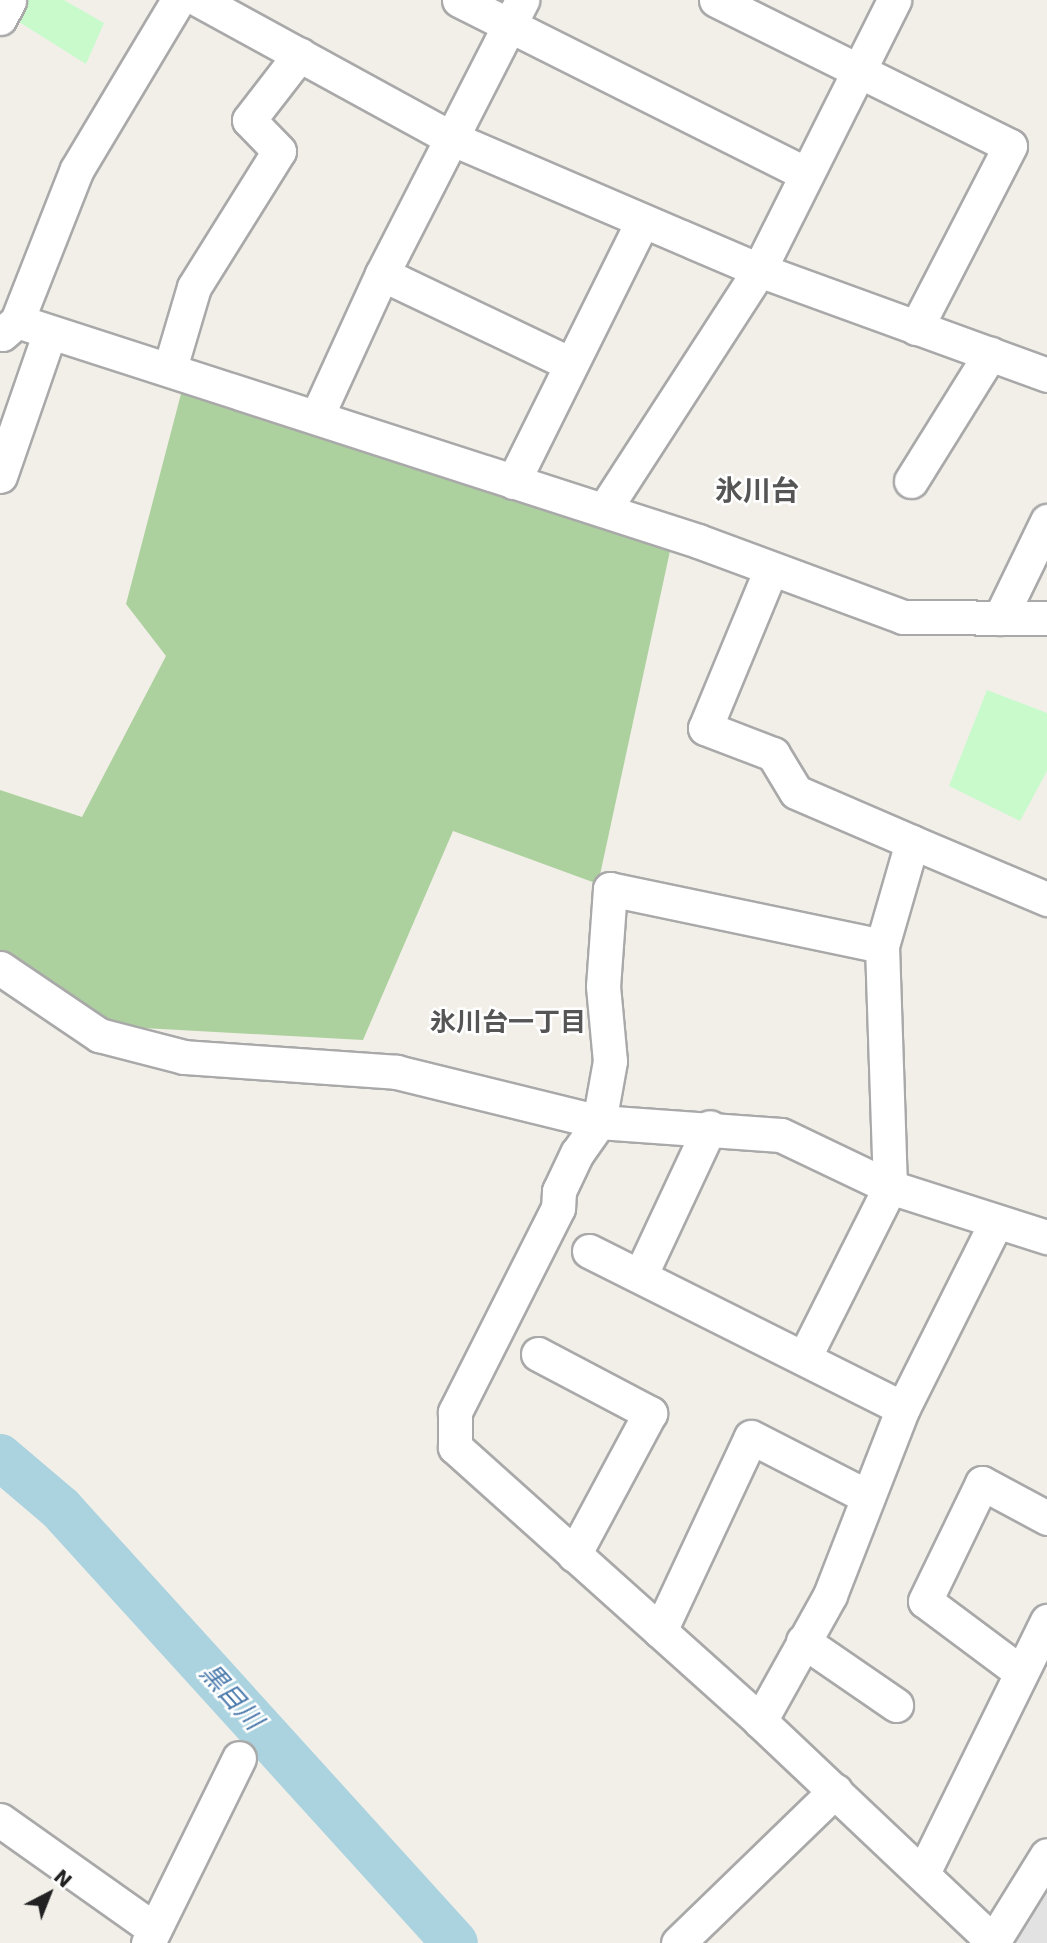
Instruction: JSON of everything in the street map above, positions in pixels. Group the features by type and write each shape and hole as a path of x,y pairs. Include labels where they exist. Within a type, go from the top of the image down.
{"street":[{"path":"0,18 9,0"},
{"path":"178,0 77,169 8,328 50,332 170,368 317,416 415,453 604,510 904,617 1047,618"},
{"path":"199,0 453,139 759,270 1047,375"},
{"path":"459,0 516,13 807,174"},
{"path":"716,0 1010,146 916,328"},
{"path":"604,510 759,270 894,0"},
{"path":"317,416 382,274 516,13"},
{"path":"170,368 194,287 279,151 249,120 300,54"},
{"path":"513,482 569,363 642,222"},
{"path":"382,274 569,363"},
{"path":"0,476 50,332"},
{"path":"911,481 990,354"},
{"path":"1000,618 1047,521"},
{"path":"771,569 705,728 773,754 796,792 1047,899"},
{"path":"804,1356 890,1187 882,946 912,842"},
{"path":"882,946 610,889 603,986 610,1061 599,1122 578,1153 559,1191 558,1208 455,1412 455,1447 461,1456 760,1721 994,1942 1047,1855"},
{"path":"0,968 99,1035 184,1057 396,1072 599,1122 781,1135 890,1187 1047,1237"},
{"path":"641,1275 710,1128"},
{"path":"760,1721 830,1595 903,1408 996,1222"},
{"path":"589,1251 804,1356 903,1408"},
{"path":"538,1354 650,1413 574,1555"},
{"path":"660,1631 751,1437 868,1497"},
{"path":"1019,1671 925,1601 982,1483 1047,1518"},
{"path":"923,1873 1019,1671 1047,1621"},
{"path":"803,1640 896,1704"},
{"path":"0,1819 151,1936 239,1758"},
{"path":"693,1938 835,1791"}],"green space":[{"path":"15,0 64,0 104,23 86,64 8,15"},
{"path":"182,390 670,551 598,884 453,831 363,1040 107,1026 0,952 0,790 82,817 166,656 126,604"},
{"path":"987,690 1047,713 1047,771 1020,821 949,786"}],"shaded area":[{"path":"1047,1870 1047,1943 1014,1943 1007,1935"}],"waterway":[{"name":"黒目川","path":"0,1457 61,1509 455,1943"}],"district":[{"name":"氷川台","path":"757,491"},
{"name":"氷川台一丁目","path":"508,1023"}]}
